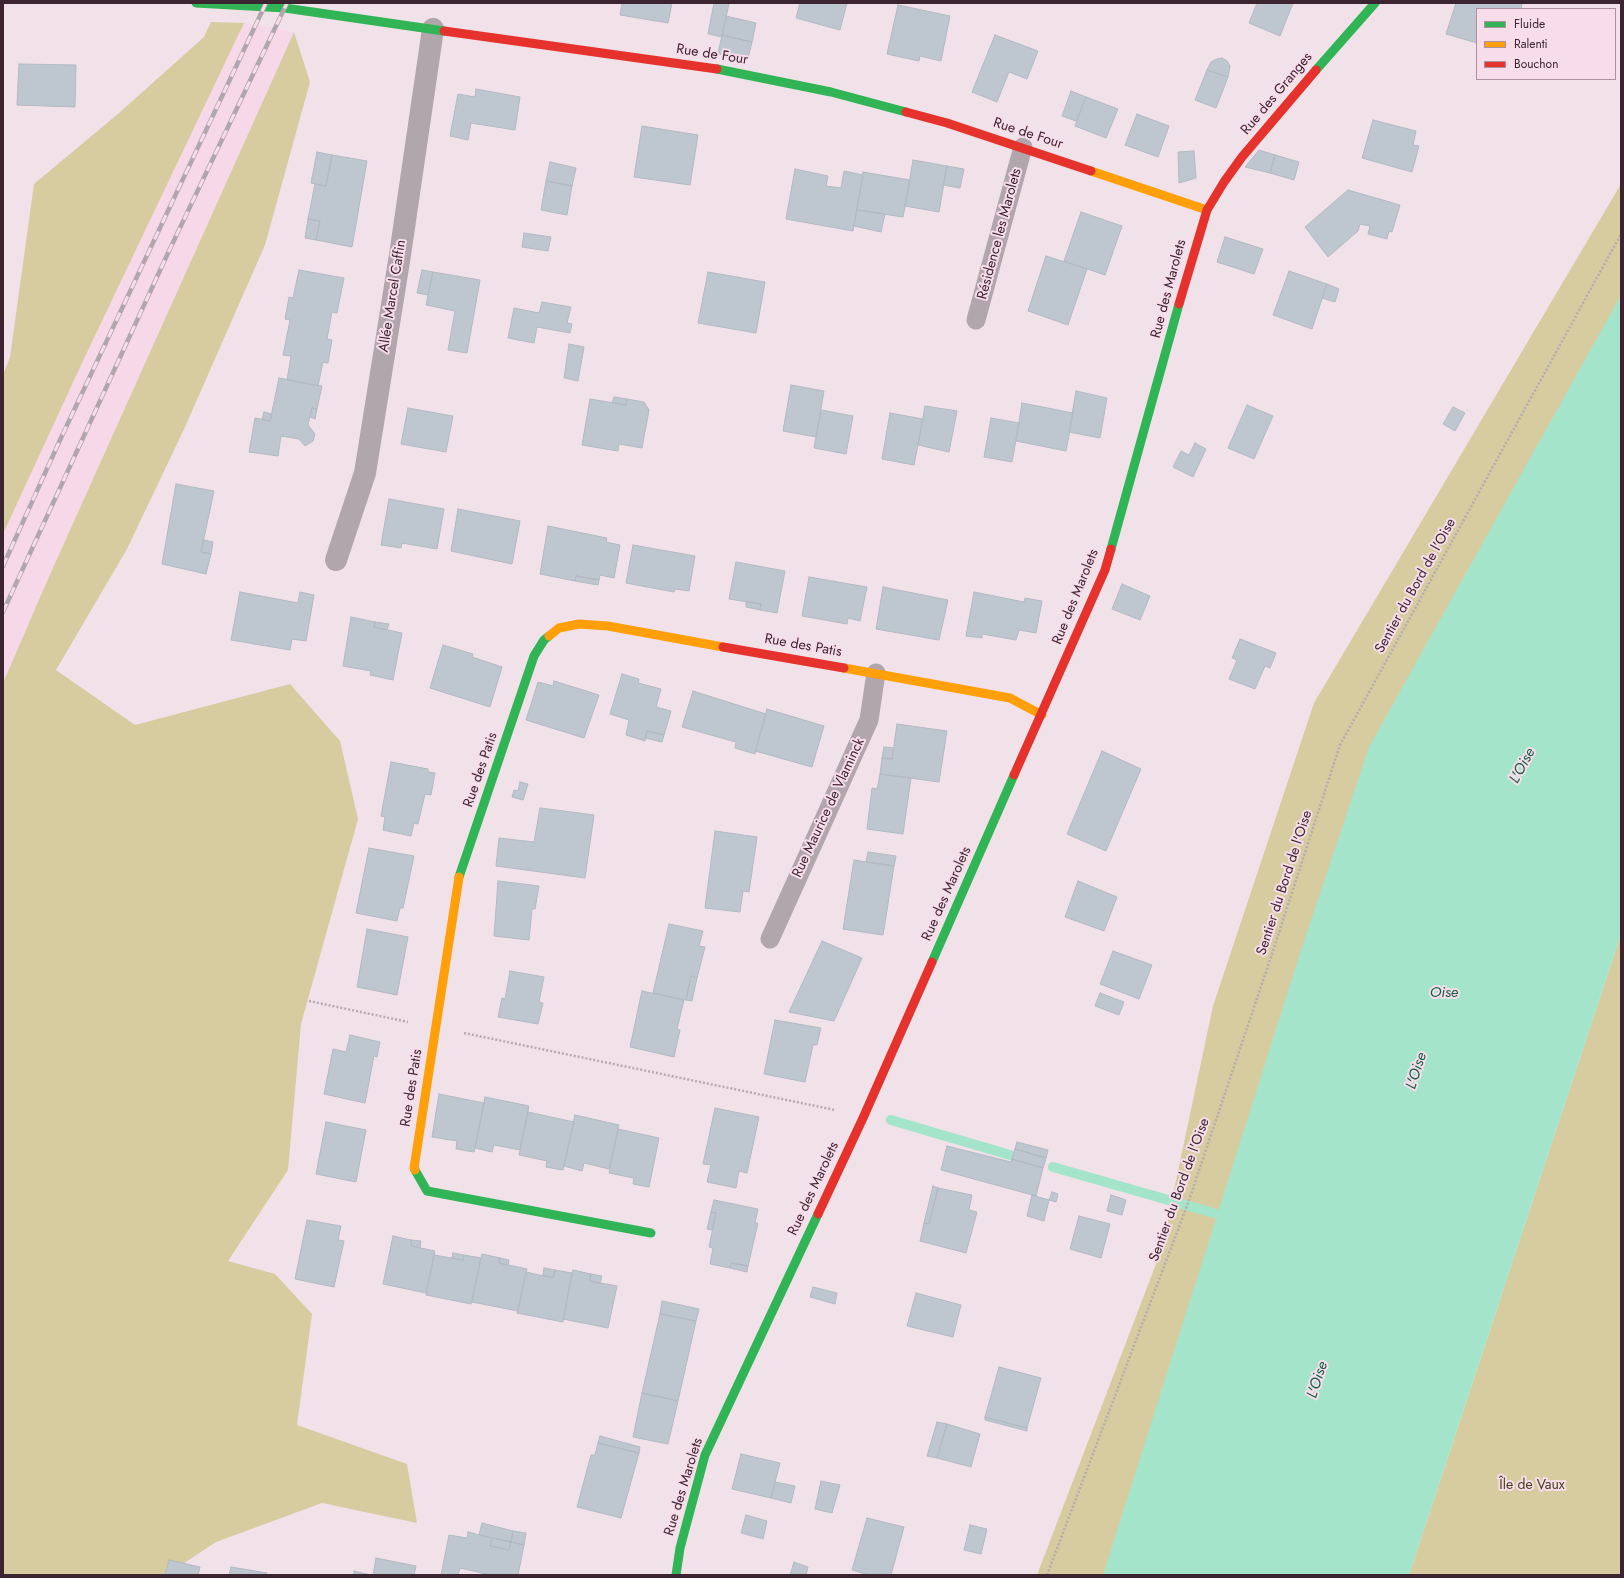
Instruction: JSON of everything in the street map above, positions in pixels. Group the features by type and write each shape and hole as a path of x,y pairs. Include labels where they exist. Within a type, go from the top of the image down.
{"street":[{"name":"Rue de Four","path":"196,3 285,8 731,71 831,92 947,123 1023,147 1207,210"},
{"name":"Rue des Granges","path":"1207,210 1224,182 1242,157 1324,60 1375,3"},
{"name":"Allée Marcel Caffin","path":"336,560 365,473 433,28"},
{"name":"Rue des Marolets","path":"676,1575 680,1548 705,1455 863,1118 1105,570 1207,210"},
{"name":"Rue des Patis","path":"651,1233 427,1191 414,1168 458,881 534,656 544,640 559,628 579,624 608,626 1010,698 1042,715"}],"lane":[{"name":"Résidence les Marolets","path":"976,320 1023,147"},
{"name":"Rue Maurice de Vlaminck","path":"770,939 870,720 876,674"}],"path":[{"name":"Sentier du Bord de l'Oise","path":"1047,1575 1187,1206 1274,950 1340,745 1621,234"},
{"path":"308,1001 841,1111 863,1118"}],"shaded area":[{"path":"244,23 294,32 48,579 3,683 3,534 82,363"}],"green space":[{"path":"211,22 244,23 82,363 3,534 3,375 10,357 34,184 119,113 204,37"},
{"path":"294,32 310,82 265,245 185,427 127,549 56,670 135,725 290,684 340,741 358,819 301,1024 288,1170 228,1261 275,1274 312,1314 297,1425 407,1464 417,1523 322,1503 216,1542 166,1575 3,1575 3,683 48,579"},
{"path":"1621,184 1621,297 1104,1575 1037,1575 1161,1251 1213,1006 1314,703"},
{"name":"Île de Vaux","path":"1621,934 1621,1575 1409,1575"}],"water":[{"name":"Oise","path":"1621,295 1621,934 1409,1575 1103,1575 1302,947 1369,747"}],"building":[{"path":"622,3 672,3 668,23 620,15"},
{"path":"714,3 729,3 722,37 708,34"},
{"path":"800,3 847,3 840,30 796,18"},
{"path":"1257,3 1293,3 1280,36 1249,23"},
{"path":"1456,3 1522,4 1521,8 1476,8 1476,43 1446,34"},
{"path":"898,5 950,16 941,61 920,56 919,61 887,54"},
{"path":"726,16 756,23 752,42 722,35"},
{"path":"722,35 752,42 748,58 718,54"},
{"path":"995,35 1038,51 1027,79 1009,72 997,102 972,92"},
{"path":"1222,58 1227,61 1230,66 1228,77 1207,70 1211,62"},
{"path":"19,64 76,65 75,107 17,105"},
{"path":"1207,70 1228,77 1216,108 1195,100"},
{"path":"476,89 520,97 515,130 471,123 468,140 450,136 458,94 475,97"},
{"path":"1071,91 1086,97 1076,121 1062,116"},
{"path":"1086,97 1118,109 1106,138 1075,126"},
{"path":"1137,114 1169,126 1158,157 1125,145"},
{"path":"1373,120 1416,131 1413,145 1419,146 1412,172 1362,158"},
{"path":"642,126 698,135 690,185 634,177"},
{"path":"1259,150 1275,155 1270,173 1245,167"},
{"path":"1194,151 1196,178 1179,183 1178,152"},
{"path":"317,152 332,155 326,186 311,183"},
{"path":"332,155 367,161 352,247 316,240 320,221 308,219 315,184 326,186"},
{"path":"1275,155 1299,162 1294,180 1270,173"},
{"path":"913,160 947,166 939,212 905,206"},
{"path":"550,162 576,168 572,186 546,181"},
{"path":"947,166 964,169 960,188 943,185"},
{"path":"795,169 828,176 826,186 841,188 844,171 863,175 853,231 786,219"},
{"path":"863,172 910,180 903,217 857,210"},
{"path":"546,181 572,186 567,215 541,210"},
{"path":"1348,190 1400,205 1392,232 1389,231 1387,239 1368,234 1370,226 1360,224 1358,231 1328,257 1305,227"},
{"path":"857,210 885,214 881,232 854,226"},
{"path":"1081,212 1122,226 1105,275 1064,261"},
{"path":"308,219 320,221 316,240 305,238"},
{"path":"524,233 551,237 548,251 522,247"},
{"path":"1225,237 1263,249 1254,274 1217,262"},
{"path":"1046,256 1087,269 1068,325 1028,311"},
{"path":"299,270 344,278 337,313 332,312 327,339 332,340 328,363 323,362 318,386 287,380 291,356 283,355 290,320 285,319 289,297 293,298"},
{"path":"422,270 433,272 428,295 417,293"},
{"path":"1289,271 1327,284 1312,329 1273,315"},
{"path":"433,272 480,280 467,353 448,350 455,311 426,305"},
{"path":"708,272 765,282 756,333 698,323"},
{"path":"1327,284 1339,289 1335,302 1322,298"},
{"path":"542,302 571,307 567,323 572,324 570,333 537,327 534,343 508,338 514,308 539,313"},
{"path":"569,344 584,347 578,381 564,378"},
{"path":"279,378 322,386 317,409 312,408 308,425 315,434 313,441 305,446 299,439 281,436 278,456 249,452 255,418 270,421"},
{"path":"791,385 824,391 816,437 783,431"},
{"path":"1076,391 1107,398 1100,438 1069,432"},
{"path":"614,397 627,399 626,405 612,403"},
{"path":"590,399 626,405 627,399 644,402 649,410 642,448 619,444 618,451 582,445"},
{"path":"1022,403 1073,413 1066,451 1016,441"},
{"path":"1247,405 1273,416 1254,459 1228,448"},
{"path":"925,406 957,411 949,452 918,445"},
{"path":"1453,407 1465,413 1455,431 1443,424"},
{"path":"312,408 317,409 315,419 310,417"},
{"path":"408,408 453,416 446,452 401,444"},
{"path":"821,410 853,416 846,454 814,448"},
{"path":"264,412 272,414 270,421 262,419"},
{"path":"890,413 923,419 914,465 882,459"},
{"path":"991,418 1019,423 1012,462 984,457"},
{"path":"1195,443 1206,449 1193,477 1173,467 1181,451 1189,455"},
{"path":"176,484 214,491 201,552 211,554 206,574 162,564"},
{"path":"389,499 444,509 437,549 402,543 401,548 381,545"},
{"path":"458,509 520,521 512,564 451,551"},
{"path":"548,526 607,538 606,542 620,545 614,578 600,575 599,580 576,576 575,581 540,574"},
{"path":"204,540 213,542 211,554 201,552"},
{"path":"633,545 695,556 689,591 675,589 674,592 626,583"},
{"path":"736,562 785,571 777,613 760,610 761,604 729,599"},
{"path":"576,576 599,580 598,585 575,581"},
{"path":"809,577 867,587 860,621 848,618 847,624 802,616"},
{"path":"1122,584 1150,596 1140,620 1112,609"},
{"path":"883,587 948,600 939,640 876,629"},
{"path":"240,592 298,603 300,592 314,595 306,641 292,639 290,650 231,640"},
{"path":"974,592 1024,602 1025,598 1042,601 1036,633 1019,630 1016,640 982,634 982,638 966,636"},
{"path":"746,601 761,604 760,610 746,607"},
{"path":"351,617 375,622 374,627 402,633 393,680 370,675 371,671 343,666"},
{"path":"375,622 389,624 387,630 374,627"},
{"path":"1240,639 1276,653 1270,668 1265,666 1255,689 1229,679 1237,660 1232,658"},
{"path":"443,645 473,654 472,657 502,667 490,707 430,688"},
{"path":"622,674 639,679 638,683 661,689 656,707 671,711 664,735 647,731 645,741 626,735 629,720 610,714"},
{"path":"554,681 599,695 584,738 526,720 538,682 553,686"},
{"path":"693,691 766,714 755,754 735,748 736,742 682,727"},
{"path":"767,709 824,726 812,767 755,751"},
{"path":"897,724 947,731 939,782 880,774 882,758 892,759"},
{"path":"647,731 664,735 662,742 645,738"},
{"path":"884,747 894,748 892,759 882,758"},
{"path":"1102,751 1141,769 1106,851 1067,834"},
{"path":"391,762 428,769 428,772 435,773 431,795 425,794 418,824 414,823 411,836 383,830 385,817 381,816"},
{"path":"880,774 911,778 903,834 867,829 872,788 877,789"},
{"path":"520,782 528,784 523,800 512,797 514,790 518,791"},
{"path":"540,808 594,815 585,878 496,866 499,838 534,842"},
{"path":"715,831 757,837 749,892 743,891 740,912 705,908"},
{"path":"369,848 414,856 403,908 400,908 397,921 356,913"},
{"path":"868,852 896,856 894,866 866,862"},
{"path":"854,860 894,866 883,935 843,929"},
{"path":"498,881 539,886 535,909 532,909 529,940 494,936"},
{"path":"1078,881 1117,897 1104,931 1065,917"},
{"path":"669,924 703,931 699,946 705,947 697,978 691,976 686,1000 653,993"},
{"path":"367,929 408,937 397,995 357,987"},
{"path":"822,941 862,958 834,1021 789,1012"},
{"path":"1113,951 1152,965 1139,999 1100,984"},
{"path":"510,971 544,977 539,1002 543,1003 538,1024 498,1017 502,998 505,999"},
{"path":"691,976 697,978 692,1001 686,1000"},
{"path":"642,991 684,1000 677,1029 680,1030 674,1057 630,1047"},
{"path":"1100,993 1124,1002 1119,1015 1095,1006"},
{"path":"775,1020 821,1028 817,1045 813,1045 805,1082 764,1074"},
{"path":"350,1035 380,1042 377,1057 374,1056 365,1103 324,1094 333,1049 346,1052"},
{"path":"439,1094 484,1103 474,1152 456,1149 457,1141 432,1137"},
{"path":"485,1097 529,1106 520,1150 494,1145 492,1152 475,1148"},
{"path":"715,1108 759,1117 747,1173 739,1171 736,1188 707,1182 711,1165 703,1164"},
{"path":"528,1112 574,1122 563,1170 546,1167 547,1161 519,1155"},
{"path":"575,1115 619,1125 609,1169 584,1163 582,1171 564,1166"},
{"path":"326,1122 366,1130 356,1182 316,1174"},
{"path":"618,1129 659,1138 649,1187 633,1184 634,1178 609,1173"},
{"path":"1017,1142 1048,1150 1046,1158 1015,1149"},
{"path":"947,1146 1011,1162 1012,1159 1043,1168 1036,1196 941,1170"},
{"path":"1015,1149 1046,1158 1043,1168 1012,1159"},
{"path":"933,1186 938,1188 929,1224 924,1223"},
{"path":"938,1188 972,1195 969,1210 977,1212 966,1253 920,1241 924,1223 929,1224"},
{"path":"1052,1192 1058,1194 1056,1202 1049,1200"},
{"path":"1032,1195 1049,1200 1044,1221 1027,1216"},
{"path":"1111,1195 1126,1200 1122,1215 1107,1211"},
{"path":"714,1200 758,1209 755,1223 758,1223 748,1266 731,1263 730,1268 710,1264 713,1248 709,1247 716,1213 711,1212"},
{"path":"711,1212 716,1213 712,1230 707,1229"},
{"path":"1079,1216 1110,1224 1101,1258 1070,1249"},
{"path":"307,1220 341,1226 338,1240 344,1241 334,1287 295,1279"},
{"path":"393,1236 411,1240 411,1246 435,1251 426,1293 383,1284"},
{"path":"411,1240 421,1241 420,1248 411,1246"},
{"path":"453,1253 464,1255 463,1260 452,1258"},
{"path":"482,1254 500,1258 499,1263 527,1269 518,1311 472,1302"},
{"path":"434,1255 463,1260 464,1255 481,1258 471,1304 426,1295"},
{"path":"500,1258 509,1260 508,1265 499,1263"},
{"path":"731,1263 748,1266 747,1272 730,1268"},
{"path":"544,1268 555,1270 553,1278 543,1275"},
{"path":"555,1270 572,1273 563,1322 517,1313 526,1272 553,1278"},
{"path":"573,1270 591,1274 590,1281 617,1286 608,1328 563,1319"},
{"path":"591,1274 602,1276 600,1283 590,1281"},
{"path":"813,1287 837,1293 835,1304 810,1297"},
{"path":"916,1293 961,1305 953,1337 907,1326"},
{"path":"662,1301 699,1309 696,1321 660,1314"},
{"path":"660,1314 696,1321 678,1401 642,1393"},
{"path":"999,1367 1041,1378 1027,1428 985,1417"},
{"path":"642,1393 678,1401 668,1444 633,1437"},
{"path":"985,1417 1027,1428 1027,1431 985,1420"},
{"path":"937,1422 947,1424 937,1458 927,1456"},
{"path":"947,1424 980,1434 971,1467 937,1458"},
{"path":"600,1436 640,1447 639,1453 598,1443"},
{"path":"598,1443 639,1453 621,1518 577,1507 591,1455 595,1455"},
{"path":"741,1454 780,1463 771,1498 732,1489"},
{"path":"821,1481 840,1485 832,1513 815,1509"},
{"path":"775,1482 795,1486 791,1503 771,1498"},
{"path":"746,1515 767,1521 763,1539 741,1533"},
{"path":"867,1518 904,1527 891,1575 869,1575 852,1570"},
{"path":"482,1523 513,1531 511,1542 479,1535"},
{"path":"970,1525 987,1529 981,1554 964,1550"},
{"path":"513,1531 526,1533 524,1545 511,1542"},
{"path":"468,1532 492,1538 490,1546 509,1550 511,1542 524,1545 518,1575 490,1575 460,1568 458,1575 441,1575 449,1535 467,1538"},
{"path":"492,1538 511,1542 509,1550 490,1546"},
{"path":"376,1558 416,1566 414,1575 373,1575"},
{"path":"169,1560 200,1567 198,1575 165,1575"},
{"path":"794,1562 808,1567 806,1575 790,1575"},
{"path":"231,1567 267,1573 266,1575 229,1575"},
{"path":"354,1571 371,1575 354,1575"}],"waterway":[{"path":"891,1120 1010,1155"},
{"path":"1053,1167 1217,1214"}],"railway":[{"path":"3,566 60,440 266,3"},
{"path":"3,612 168,253 287,3"}],"traffic: fast":[{"path":"196,3 285,8 444,31"},
{"path":"1316,70 1375,3"},
{"path":"717,69 831,92 906,112"},
{"path":"1111,549 1179,304"},
{"path":"459,877 534,656 544,640 549,636"},
{"path":"932,962 1014,775"},
{"path":"415,1170 427,1191 651,1233"},
{"path":"676,1575 680,1548 705,1455 818,1214"}],"traffic: slow":[{"path":"1091,171 1207,210"},
{"path":"549,636 559,628 579,624 608,626 723,647"},
{"path":"844,668 1010,698 1042,715"},
{"path":"415,1170 414,1168 459,877"}],"traffic: jam":[{"path":"444,31 717,69"},
{"path":"1179,304 1207,210 1224,182 1242,157 1316,70"},
{"path":"906,112 947,123 1091,171"},
{"path":"1014,775 1105,570 1111,549"},
{"path":"723,647 844,668"},
{"path":"818,1214 863,1118 932,962"}],"water label":[{"name":"L'Oise","path":"1523,766"},
{"name":"L'Oise","path":"1417,1071"},
{"name":"L'Oise","path":"1318,1380"}]}
